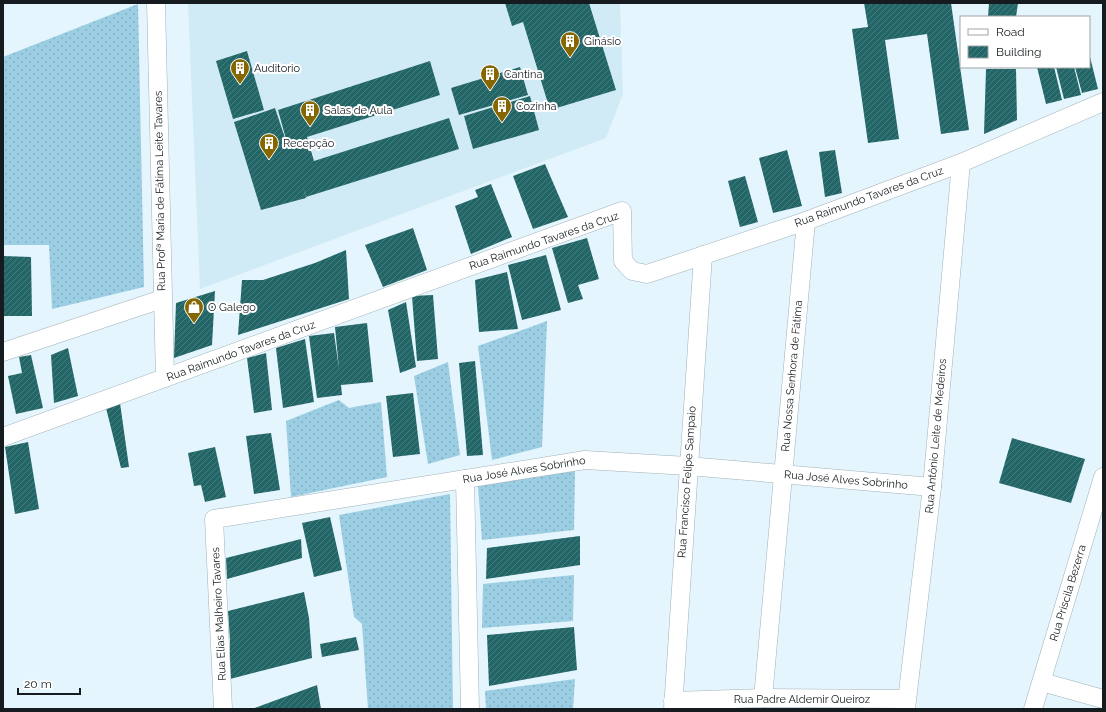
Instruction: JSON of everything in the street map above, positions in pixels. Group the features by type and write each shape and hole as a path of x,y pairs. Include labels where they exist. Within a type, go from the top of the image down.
{"street":[{"name":"Rua Profª Maria de Fátima Leite Tavares","path":"156,3 165,378"},
{"name":"Rua Raimundo Tavares da Cruz","path":"3,437 622,211 623,261 632,271 647,274 806,221 961,163 1103,102"},
{"name":"Rua Antônio Leite de Medeiros","path":"907,704 932,487 961,163"},
{"name":"Rua Nossa Senhora de Fátima","path":"764,698 806,221"},
{"name":"Rua Francisco Felipe Sampaio","path":"673,705 703,255"},
{"path":"3,352 162,299"},
{"name":"Rua José Alves Sobrinho","path":"214,519 585,460 688,466 784,476 932,487"},
{"name":"Rua Priscila Bezerra","path":"1033,709 1096,529 1103,477"},
{"path":"465,479 470,709"},
{"name":"Rua Elias Malheiro Tavares","path":"214,519 223,709"},
{"path":"1042,682 1103,699"},
{"name":"Rua Padre Aldemir Queiroz","path":"673,705 764,698 907,704"}],"shaded area":[{"path":"188,3 620,3 623,94 606,138 200,289"},
{"path":"138,4 144,287 52,309 49,245 3,245 3,57"},
{"path":"547,321 542,447 492,460 478,346"},
{"path":"448,362 460,455 428,464 414,376"},
{"path":"339,400 349,408 381,402 387,477 291,497 286,421"},
{"path":"575,471 574,530 482,540 478,486"},
{"path":"450,494 453,709 368,709 362,624 354,617 339,515"},
{"path":"574,575 573,621 482,628 483,584"},
{"path":"575,679 573,709 486,709 485,691"}],"building":[{"name":"Ginásio","path":"505,3 589,3 616,90 550,110 523,22 512,26"},
{"path":"864,3 951,3 969,130 941,134 927,34 885,40 899,139 868,143 852,29 868,27"},
{"path":"989,3 1018,3 1016,16 988,16"},
{"name":"Auditorio","path":"247,51 264,110 233,119 216,61"},
{"path":"1090,57 1098,89 1082,93 1075,68 1090,68"},
{"name":"Salas de Aula","path":"430,61 440,95 307,137 314,161 449,118 459,149 306,197 303,186 306,198 261,210 234,122 275,108 289,150 278,110"},
{"name":"Cantina","path":"520,67 528,95 459,115 451,88"},
{"path":"1037,68 1054,68 1062,100 1046,104"},
{"path":"1056,68 1074,68 1081,95 1064,99"},
{"path":"986,69 1016,69 1017,120 984,134"},
{"name":"Cozinha","path":"530,96 539,130 473,149 464,116"},
{"path":"787,150 802,206 773,213 759,158"},
{"path":"835,150 842,193 825,197 819,152"},
{"path":"545,164 568,217 533,229 513,176"},
{"path":"745,176 758,222 740,227 728,181"},
{"path":"491,184 512,237 471,254 455,206 478,197 475,190"},
{"path":"413,228 427,270 383,287 365,245"},
{"path":"587,238 599,279 578,285 583,299 568,303 552,248"},
{"path":"346,250 349,299 238,335 242,280 263,280 315,263"},
{"path":"546,255 561,310 522,320 508,265"},
{"path":"3,256 31,257 32,316 3,316"},
{"path":"507,272 518,329 479,332 475,280"},
{"name":"O Galego","path":"215,291 212,345 174,358 176,303"},
{"path":"433,295 438,359 417,361 412,296"},
{"path":"406,302 416,367 400,373 388,310"},
{"path":"367,323 373,382 341,385 342,395 317,398 309,336 334,333 339,369 335,327"},
{"path":"305,339 314,402 283,408 276,348"},
{"path":"68,348 78,396 54,403 51,355"},
{"path":"266,353 272,410 254,413 247,358"},
{"path":"31,355 43,408 16,414 8,376 22,373 19,357"},
{"path":"475,361 483,455 467,456 459,363"},
{"path":"413,393 420,454 393,457 386,396"},
{"path":"120,403 129,467 121,468 106,408"},
{"path":"271,433 280,490 254,494 246,436"},
{"path":"1012,438 1085,459 1071,503 999,483"},
{"path":"28,442 39,509 15,514 5,447"},
{"path":"215,447 226,497 205,502 201,485 194,486 188,453"},
{"path":"330,517 342,570 314,577 302,523"},
{"path":"580,536 580,565 486,579 487,548"},
{"path":"301,539 302,558 227,579 226,558"},
{"path":"304,592 309,618 312,658 230,679 228,611"},
{"path":"574,627 577,670 489,686 487,635"},
{"path":"356,637 359,650 322,657 320,644"},
{"path":"317,685 321,709 252,709"}],"place":[{"name":"Ginásio","path":"570,58"},
{"name":"Auditorio","path":"240,85"},
{"name":"Cantina","path":"490,91"},
{"name":"Cozinha","path":"502,123"},
{"name":"Salas de Aula","path":"310,127"},
{"name":"Recepção","path":"269,160"},
{"name":"O Galego","path":"194,324"}]}
